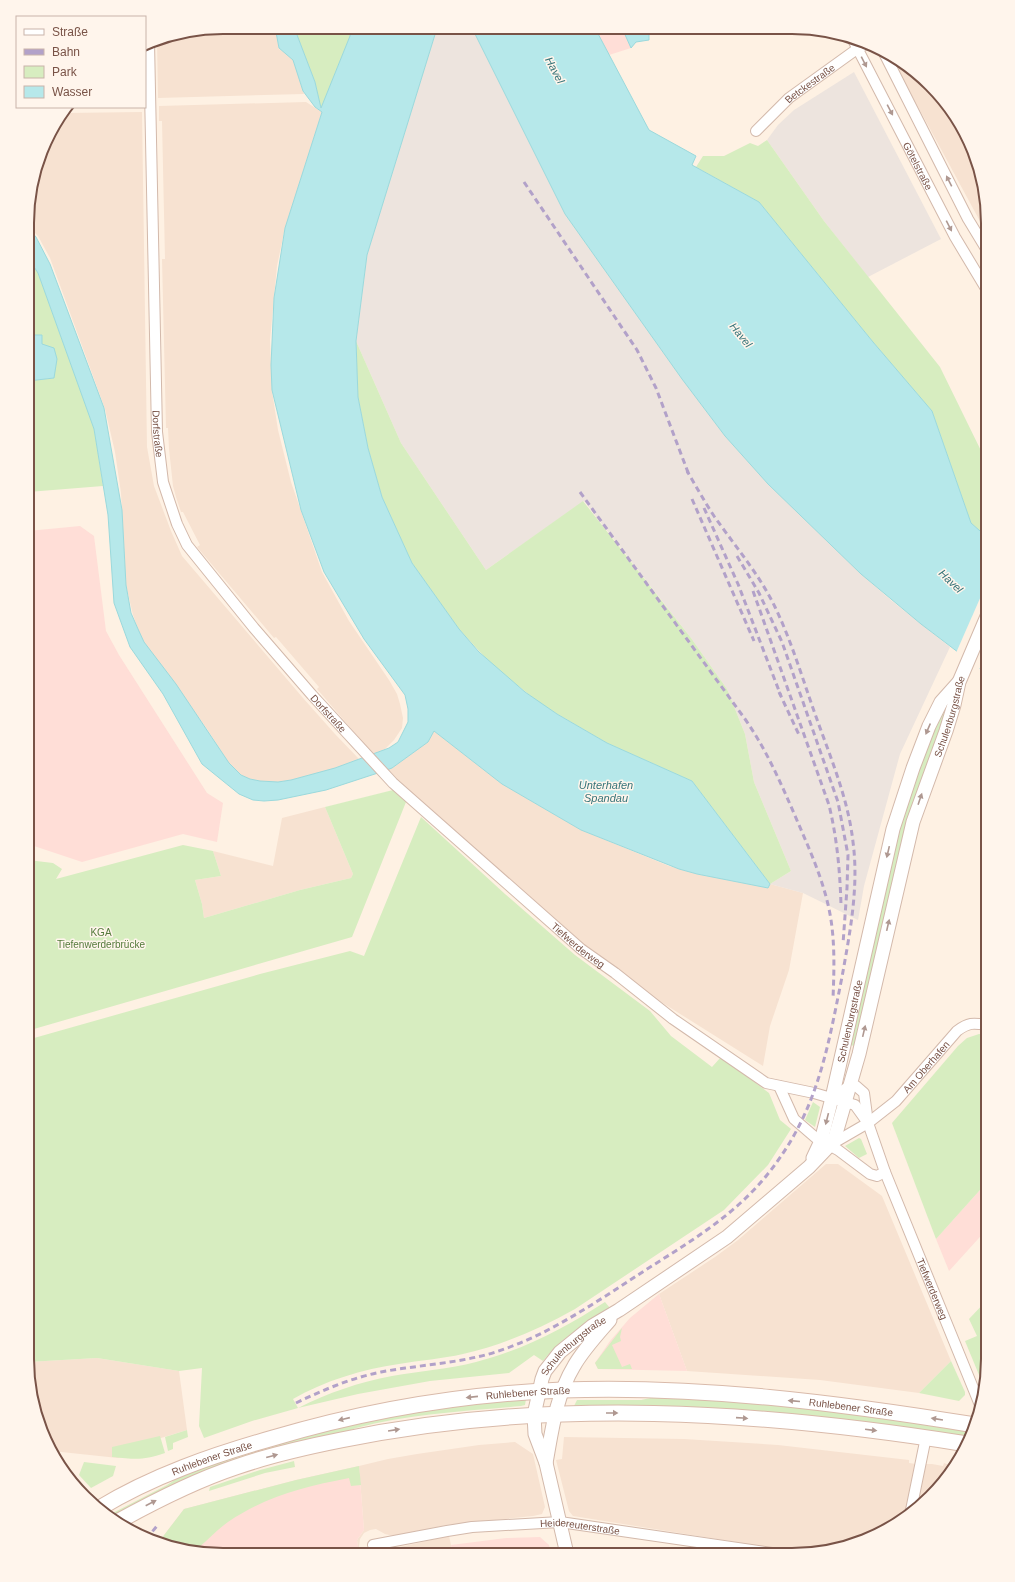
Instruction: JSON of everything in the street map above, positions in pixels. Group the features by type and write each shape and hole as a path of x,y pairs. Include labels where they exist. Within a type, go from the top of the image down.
{"main road":[{"name":"Ruhlebener Straße","path":"104,1506 148,1482 187,1466 247,1445 308,1427 406,1406 539,1391 649,1390 765,1398 891,1412 969,1424"},
{"name":"Ruhlebener Straße","path":"123,1519 162,1497 236,1466 288,1452 364,1435 488,1418 555,1414 647,1414 724,1417 841,1426 961,1443"}],"street":[{"name":"Götelstraße","path":"856,45 955,237 981,280"},
{"name":"Betckestraße","path":"756,131 789,98 860,47"},
{"name":"Dorfstraße","path":"149,49 156,416 163,482 177,524 187,545 259,634 312,695 366,755 393,782"},
{"name":"Götelstraße","path":"887,60 968,219 981,240"},
{"path":"959,682 981,630"},
{"name":"Schulenburgstraße","path":"546,1463 536,1439 534,1415 545,1371 560,1352 592,1326 619,1310 727,1237 809,1167 825,1143 835,1136 851,1084 907,844 930,773 946,731 959,682"},
{"name":"Schulenburgstraße","path":"825,1143 832,1098 893,829 913,768 929,726 941,702 959,682"},
{"name":"Tiefwerderweg","path":"393,782 581,949 615,973 673,1019 766,1083 814,1093 855,1105 868,1123"},
{"name":"Am Oberhafen","path":"868,1123 896,1101 957,1031 966,1024 981,1024"},
{"path":"832,1098 851,1084"},
{"name":"Tiefwerderweg","path":"851,1084 856,1086 864,1093 868,1123 885,1172 977,1397"},
{"path":"779,1086 794,1119 825,1143 870,1174 880,1176 885,1172"},
{"path":"825,1143 868,1123"},
{"name":"Schulenburgstraße","path":"546,1463 555,1414 563,1390 574,1365 619,1310"},
{"path":"912,1504 926,1437"},
{"path":"546,1463 566,1548"},
{"name":"Heidereuterstraße","path":"373,1545 447,1530 472,1527 560,1522 738,1548"}],"shaded area":[{"path":"211,34 276,34 279,49 293,60 304,94 158,98 157,46 174,40"},
{"path":"435,34 475,34 565,214 682,379 725,436 768,484 861,574 892,601 950,647 900,754 864,886 858,920 803,893 770,884 791,871 754,782 745,734 727,689 691,638 584,501 486,570 401,443 356,341 367,255"},
{"path":"598,34 625,34 631,48 609,55"},
{"path":"895,65 926,89 942,108 956,129 967,151 975,174 981,211 981,223"},
{"path":"854,72 941,239 868,277 824,221 767,140 778,125 794,110"},
{"path":"306,102 322,112 285,228 277,266 270,340 272,391 278,430 291,482 322,572 349,621 389,680 397,694 400,704 403,718 402,728 394,740 385,749 373,754 317,689 319,687 276,637 274,638 197,547 200,545 183,512 181,512 173,486 168,428 166,428 162,259 165,259 162,121 159,121 159,106"},
{"path":"142,112 147,447 154,486 182,556 303,698 359,759 335,768 278,782 260,781 241,775 229,763 207,729 144,642 138,629 126,585 121,493 115,452 105,409 50,258 38,236 34,232 34,211 40,174 48,151 59,129 70,113"},
{"path":"80,526 94,536 106,631 119,655 207,793 223,803 217,842 183,834 82,862 34,846 34,530"},
{"path":"434,731 502,784 581,830 669,866 697,874 768,888 770,884 803,893 789,970 770,1026 763,1066 615,973 384,771 392,768 428,742"},
{"path":"325,807 353,874 351,878 300,890 204,918 202,904 195,880 221,876 213,851 273,866 282,818"},
{"path":"826,1164 838,1164 882,1196 951,1361 919,1393 820,1380 687,1371 659,1294 738,1240"},
{"path":"981,1189 981,1236 949,1271 936,1239"},
{"path":"659,1294 687,1371 598,1369 595,1363 610,1341 630,1318"},
{"path":"97,1358 179,1371 187,1430 161,1438 118,1458 58,1452 48,1431 40,1408 34,1371 34,1362"},
{"path":"564,1437 684,1439 778,1445 909,1460 909,1463 916,1464 907,1509 886,1523 864,1534 841,1542 804,1548 773,1548 573,1516 569,1511 556,1460 562,1459"},
{"path":"515,1442 533,1454 545,1507 542,1514 447,1525 393,1536 376,1529 370,1530 364,1533 360,1539 360,1548 358,1548 357,1540 364,1530 359,1466 388,1459 479,1445"},
{"path":"944,1463 948,1465 926,1493 917,1500 924,1464 943,1466"},
{"path":"359,1466 364,1530 357,1540 358,1548 211,1548 174,1542 162,1538 184,1509 296,1480"},
{"path":"449,1536 452,1548 395,1548"},
{"path":"540,1537 549,1545 550,1548 452,1548 451,1545 506,1538"}],"green space":[{"path":"297,34 350,34 321,109 315,82"},
{"path":"767,140 824,221 940,367 981,451 981,532 971,523 932,411 873,342 759,202 696,167 703,156 724,156 750,143 758,146"},
{"path":"34,267 38,273 94,428 103,486 34,492 34,380 54,378 42,344 41,335 34,335"},
{"path":"356,341 401,443 486,570 583,501 691,638 727,689 745,734 754,782 791,871 770,884 692,781 607,743 542,705 491,664 459,629 412,563 382,497 368,448 358,397"},
{"path":"947,705 856,1046 849,1045 900,829 925,753"},
{"name":"KGA Tiefenwerderbrücke","path":"393,790 406,802 352,937 34,1029 34,861 53,863 62,869 56,879 183,845 213,851 221,876 195,880 202,904 204,918 300,890 351,878 353,874 325,807"},
{"path":"421,817 505,894 575,955 650,1011 671,1036 712,1067 721,1057 769,1093 780,1120 791,1129 768,1165 724,1210 575,1309 520,1336 492,1346 455,1356 372,1369 331,1381 293,1399 298,1408 252,1421 204,1438 199,1426 202,1368 179,1371 97,1358 34,1362 34,1038 260,974 350,951 364,956"},
{"path":"981,1034 981,1189 936,1239 892,1123 958,1046 967,1038"},
{"path":"813,1102 820,1107 815,1127 805,1120"},
{"path":"859,1138 861,1139 867,1154 859,1158 845,1146"},
{"path":"605,1302 610,1308 566,1338 543,1361 534,1355 509,1373 430,1381 358,1394 298,1408 332,1393 368,1381 476,1362 493,1357 527,1345 575,1321"},
{"path":"981,1306 980,1377 965,1341 977,1336 969,1319"},
{"path":"622,1328 620,1337 621,1341 612,1345 622,1367 630,1364 632,1369 598,1369 595,1363"},
{"path":"951,1361 965,1392 965,1395 959,1401 919,1393"},
{"path":"655,1397 774,1404 968,1429 963,1438 573,1408 577,1400 641,1400"},
{"path":"526,1399 525,1405 521,1406 417,1416 356,1428 118,1516 113,1513 167,1485 187,1472 296,1437 420,1410"},
{"path":"187,1430 188,1437 173,1443 173,1449 168,1451 165,1437"},
{"path":"160,1436 165,1453 138,1459 112,1457 112,1447"},
{"path":"294,1461 295,1467 265,1473 209,1491 210,1487 260,1470"},
{"path":"84,1462 116,1466 113,1476 91,1488 79,1475"},
{"path":"359,1466 361,1485 351,1486 349,1478 301,1489 271,1499 257,1505 228,1522 200,1546 174,1542 162,1538 184,1509 296,1480"}],"water":[{"name":"Unterhafen Spandau","path":"276,34 297,34 315,82 321,108 350,34 435,34 367,255 356,341 358,397 368,448 382,497 412,563 459,629 479,652 525,692 557,714 607,743 692,781 770,884 768,888 679,869 581,830 502,784 434,731 428,742 392,768 326,790 278,800 253,800 239,794 202,764 163,694 130,647 114,603 108,515 94,429 38,273 34,267 34,235 50,264 104,408 122,510 126,585 131,613 144,642 176,684 229,763 241,775 250,779 278,782 291,780 335,768 389,748 398,742 408,722 408,709 405,695 364,639 324,572 301,510 272,390 271,365 274,298 285,228 322,112 315,107 303,91 293,60 279,48"},
{"name":"Havel","path":"475,34 598,34 649,130 696,156 692,165 759,202 873,342 932,411 971,523 981,532 981,670 921,624 861,574 768,484 725,436 682,379 565,214"},
{"path":"625,34 649,34 649,40 636,42 631,48"},
{"path":"34,335 42,335 42,344 54,348 57,359 54,378 34,380"}],"pier":[{"path":"981,596 981,666 979,670 956,653"}],"railway":[{"path":"524,182 637,350 656,388 689,475"},
{"path":"296,1403 337,1385 381,1372 477,1357 494,1352 544,1332 570,1318 694,1239 740,1203 767,1175 784,1152 809,1105 818,1081 831,1031 851,926 855,876 855,859 851,825 837,776 791,645 775,607 762,583 714,516 687,471"},
{"path":"580,492 745,719 775,770 809,848 826,895 833,940 833,999"},
{"path":"692,499 754,641"},
{"path":"704,508 738,584 781,696"},
{"path":"737,556 759,593 782,642 838,802 848,855 843,944"},
{"path":"753,591 829,805 838,855 841,905"},
{"path":"779,692 800,737"},
{"path":"150,1534 157,1526"}]}
